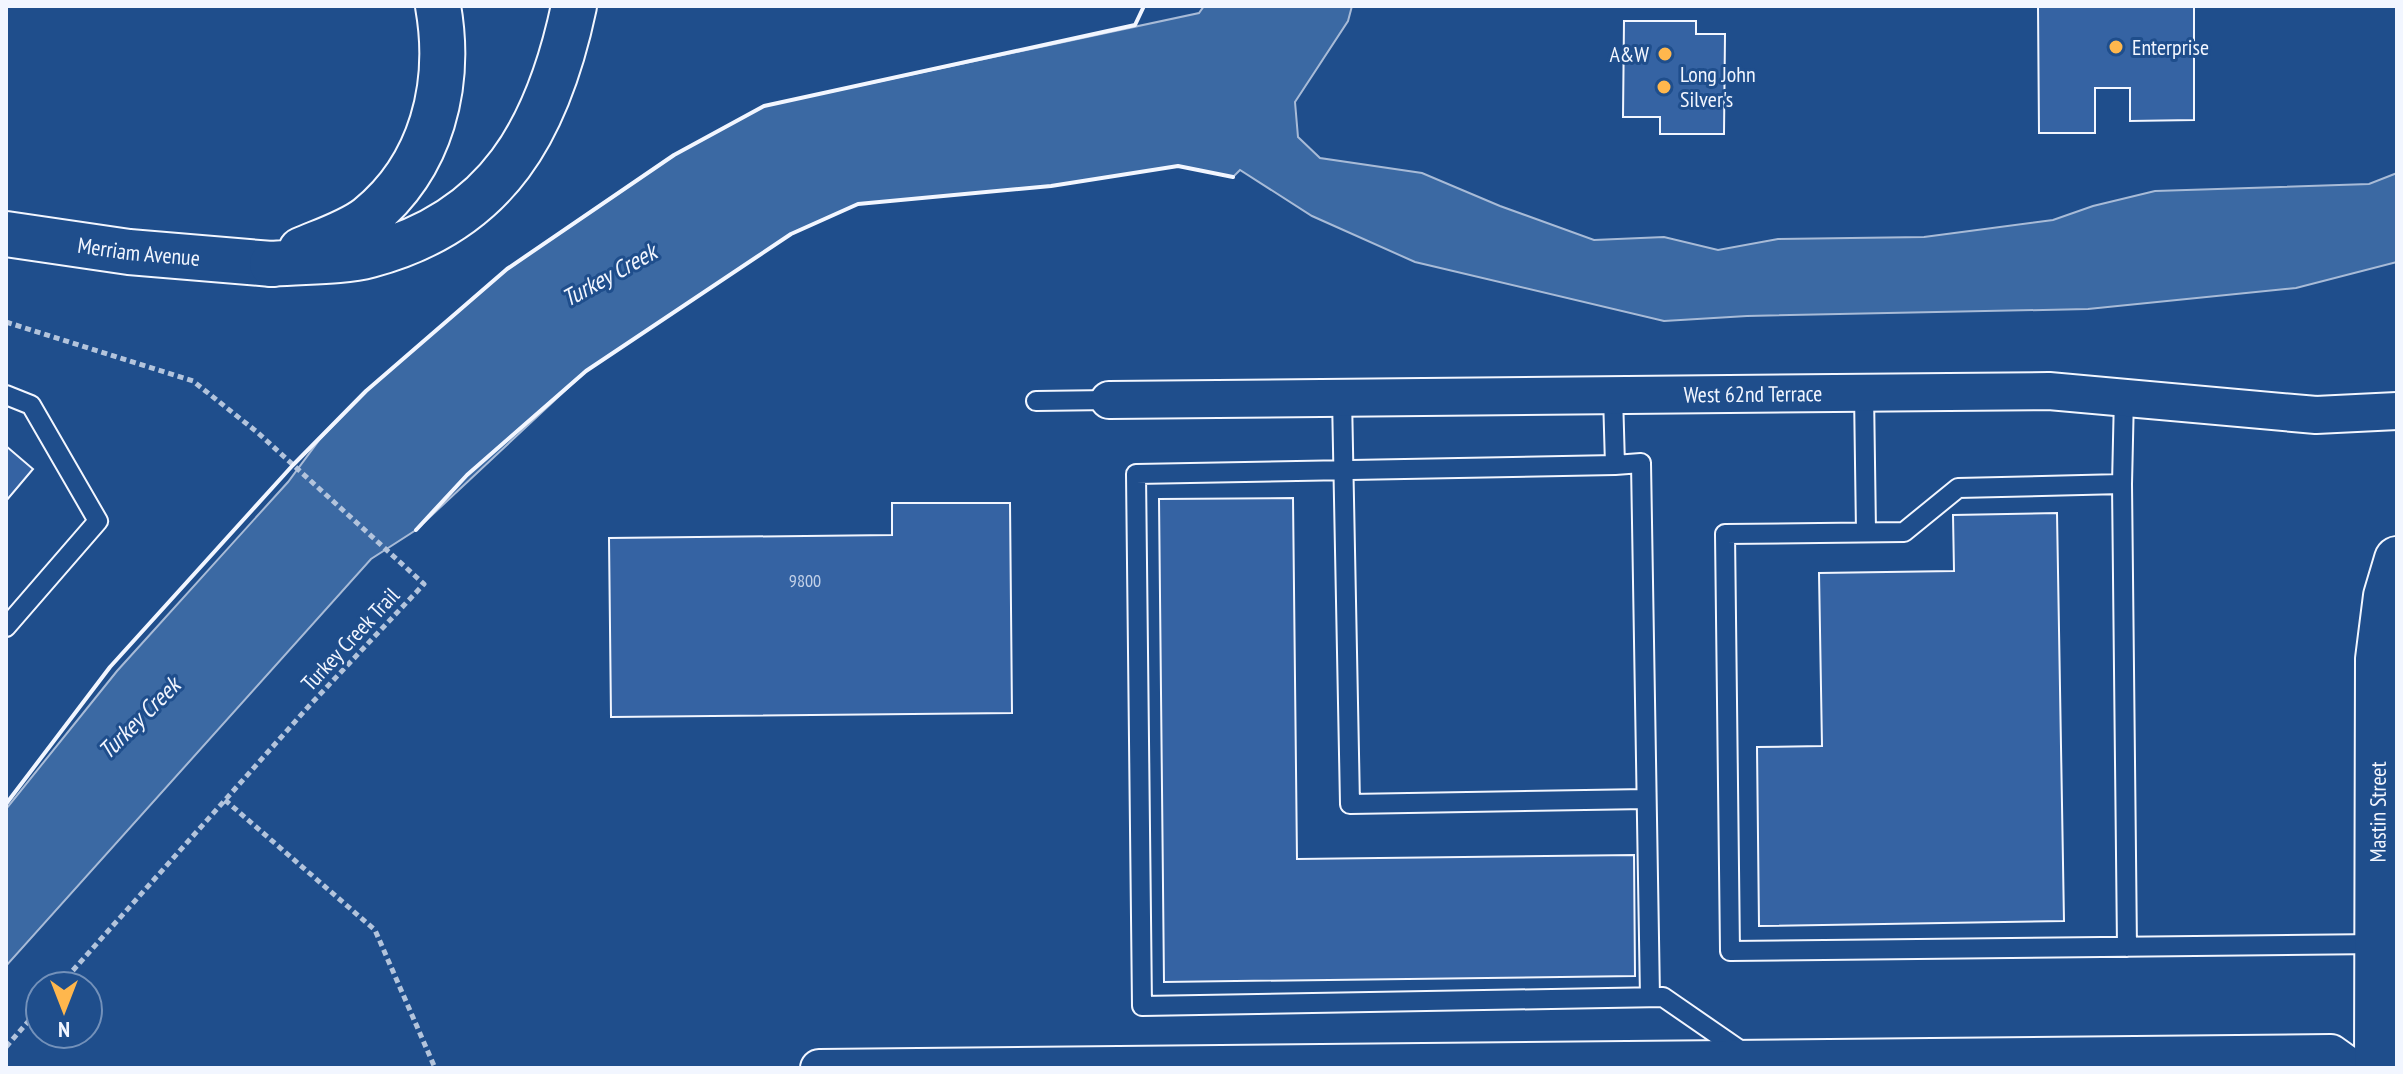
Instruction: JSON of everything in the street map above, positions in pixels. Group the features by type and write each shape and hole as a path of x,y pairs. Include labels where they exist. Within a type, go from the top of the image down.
{"main road":[{"path":"272,264 366,219 406,180 441,98 443,31 438,6"},
{"name":"Merriam Avenue","path":"6,234 129,252 272,264 369,255 454,221 486,192 536,125 554,82 574,6"},
{"name":"Mastin Street","path":"2377,1068 2384,920 2378,659 2386,596 2397,559"}],"street":[{"name":"West 62nd Terrace","path":"1109,400 2049,391 2316,415 2397,411"},
{"path":"819,1068 2250,1061 2331,1053 2352,1068"}],"lane":[{"path":"1864,393 1866,532"},
{"path":"6,395 31,405 98,521 6,627"},
{"path":"1613,395 1615,465"},
{"path":"2124,396 2122,484 2127,947"},
{"path":"1342,398 1350,804 1646,799"},
{"path":"1036,401 1109,400"},
{"path":"1650,997 1641,463 1136,474 1142,1006 1663,997 1749,1062"},
{"path":"2122,484 1958,488 1904,532 1725,534 1730,951 2127,947 2384,920"}],"path":[{"name":"Turkey Creek Trail","path":"6,322 193,381 257,432 424,584 73,970"},
{"path":"225,800 375,930 435,1068"},
{"path":"6,1047 24,1026"}],"water":[{"name":"Turkey Creek","path":"1204,6 1352,6 1348,21 1295,102 1298,137 1320,158 1422,173 1500,206 1594,240 1664,237 1718,250 1778,239 1924,237 2053,220 2093,206 2155,191 2369,184 2397,173 2397,262 2296,288 2088,309 1747,316 1664,321 1415,262 1312,216 1240,170 1233,177 1178,166 1051,186 858,204 791,234 586,371 416,530 371,559 6,966 6,809 117,671 288,482 320,439 366,391 507,269 674,155 764,106 1199,13"}],"building":[{"name":"Enterprise","path":"2038,6 2194,6 2194,120 2130,121 2130,88 2095,88 2095,133 2039,133"},
{"path":"1624,21 1696,21 1696,34 1725,34 1724,134 1660,134 1660,117 1623,117"},
{"path":"6,446 33,469 6,501"},
{"path":"1293,498 1297,859 1634,855 1635,976 1164,982 1159,499"},
{"path":"892,503 1010,503 1012,713 611,717 609,538 892,535"},
{"path":"2057,513 2064,921 1759,926 1757,747 1822,746 1819,573 1954,571 1953,515"}],"wall":[{"path":"6,804 110,667 293,465 366,391 507,269 674,155 764,106 1135,25 1144,6"},
{"path":"416,530 467,475 586,371 791,234 858,204 1051,186 1178,166 1233,177"}],"place":[{"name":"Enterprise","path":"2116,47"},
{"name":"A&W","path":"1665,54"},
{"name":"Long John Silver's","path":"1664,87"}]}
